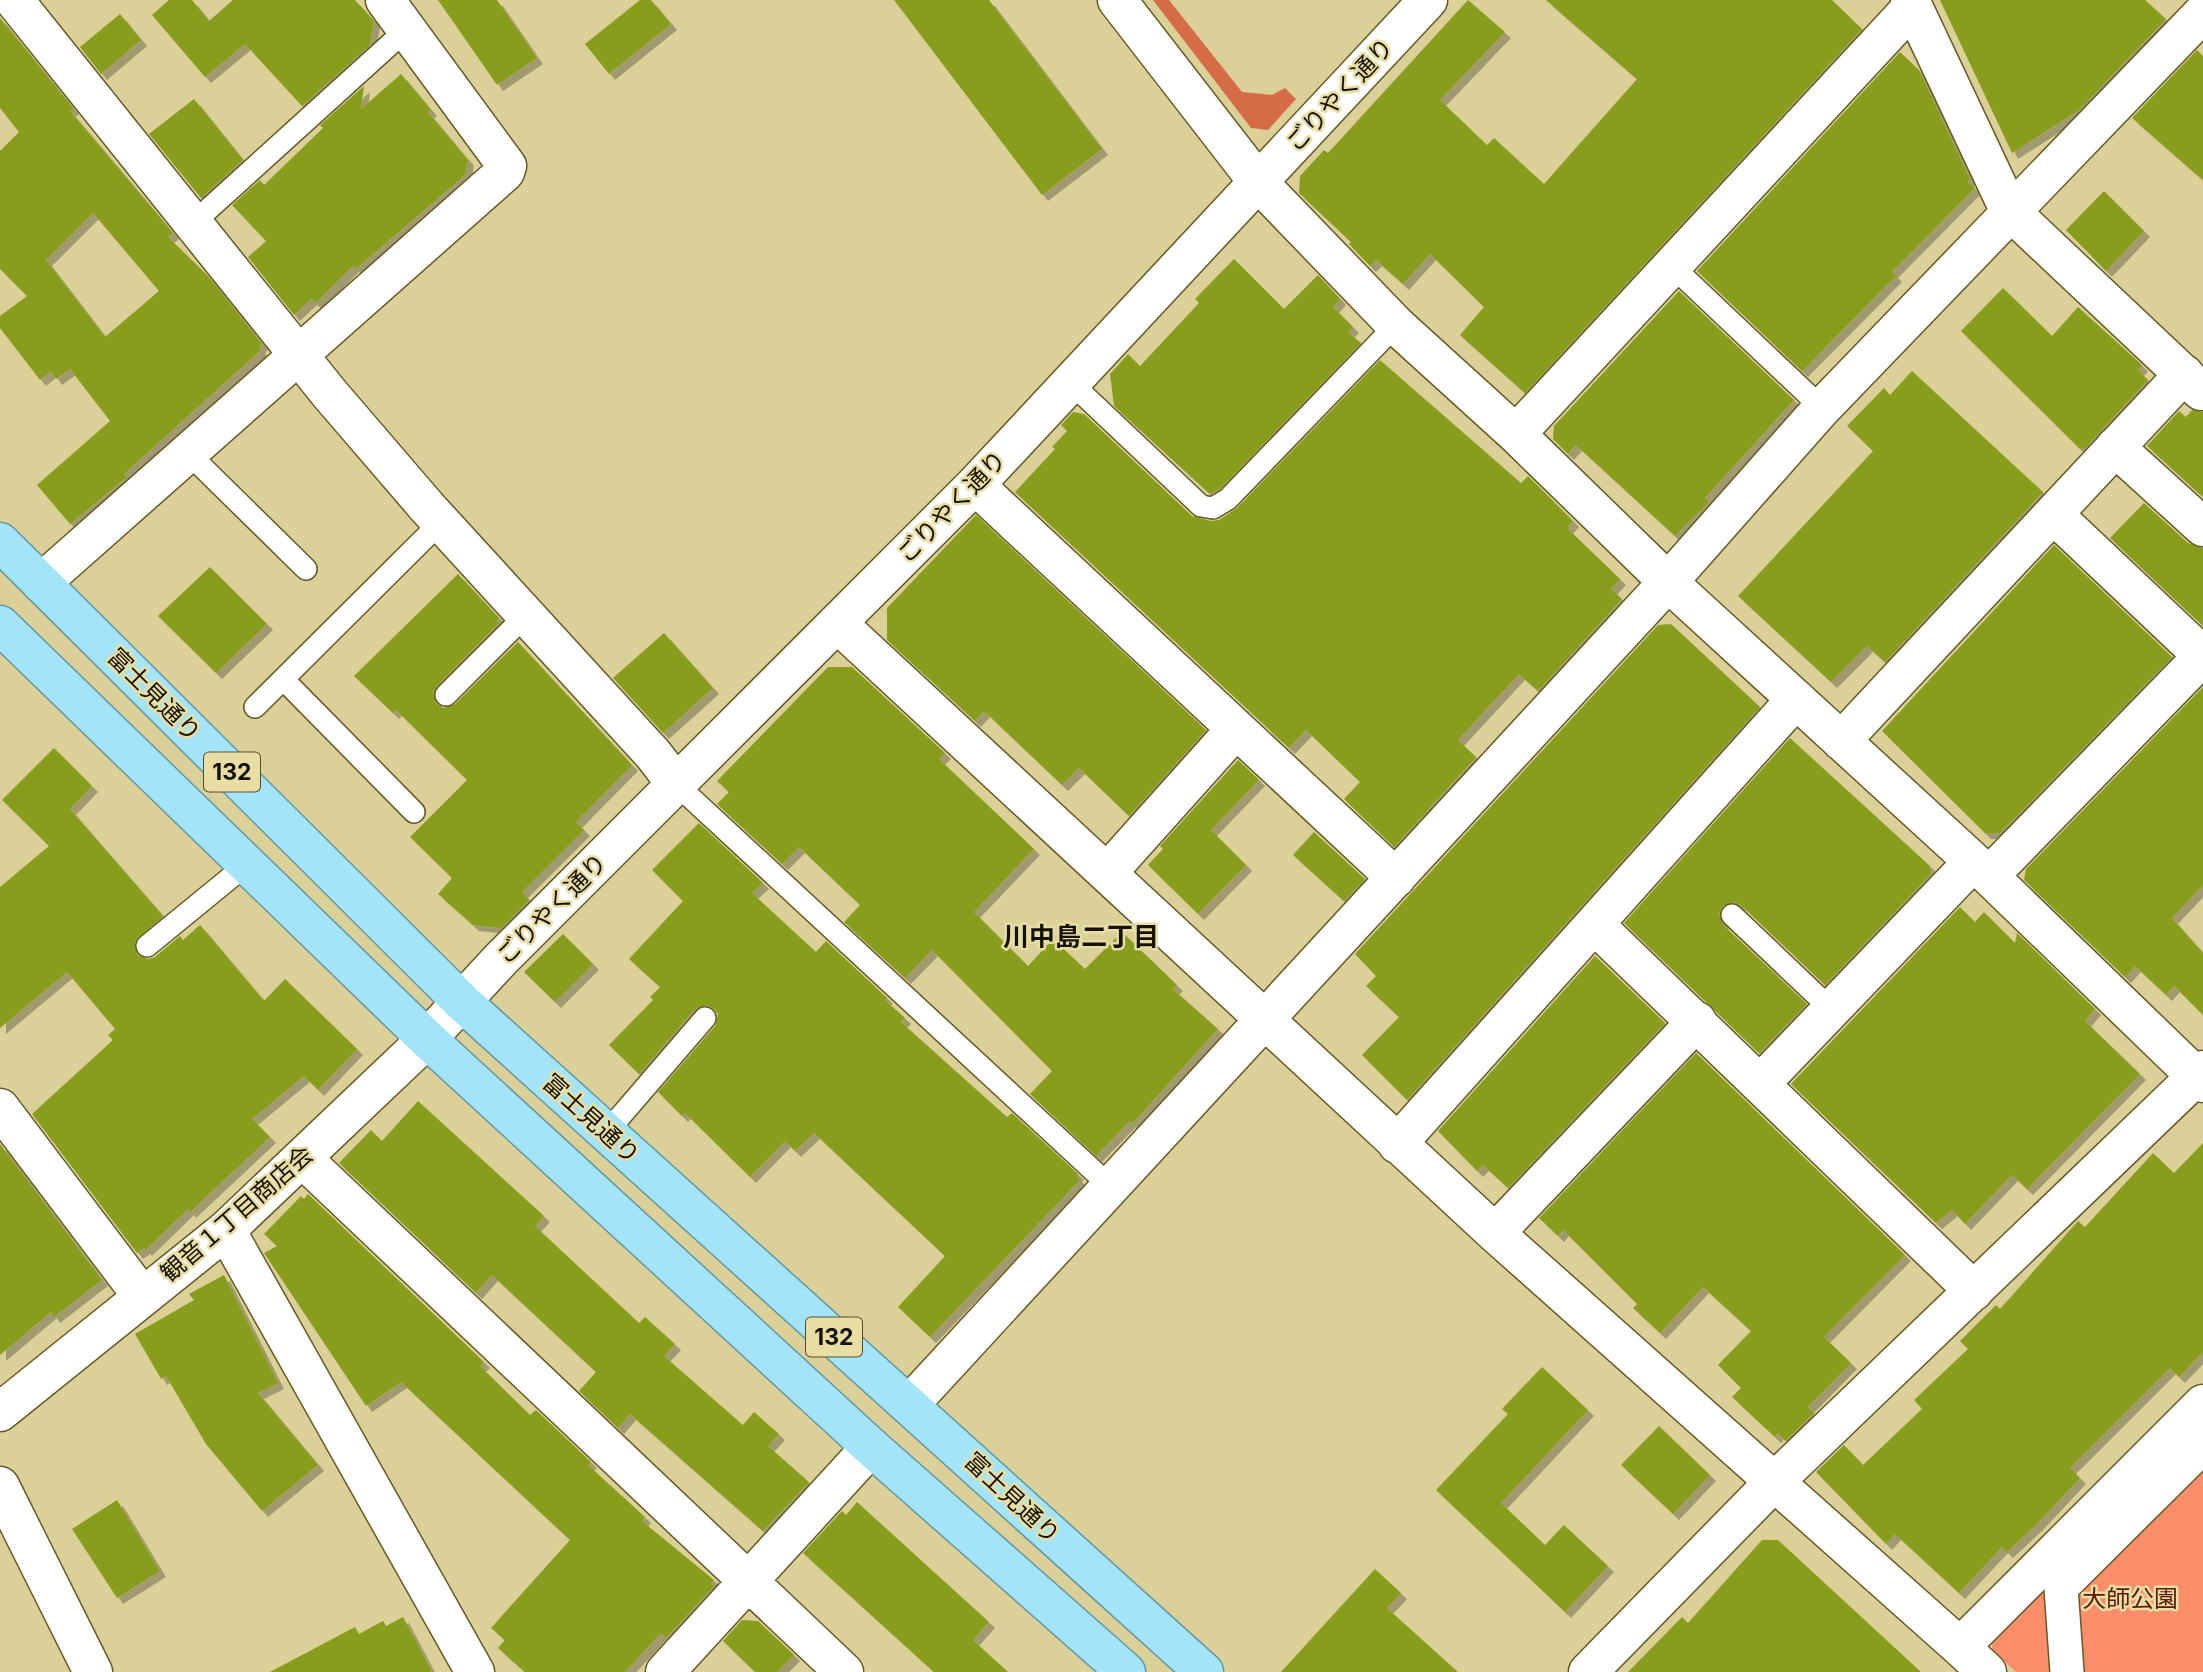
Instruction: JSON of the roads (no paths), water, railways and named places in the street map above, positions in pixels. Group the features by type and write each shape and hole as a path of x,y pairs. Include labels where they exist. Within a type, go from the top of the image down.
{"highway":[{"name":"富士見通り","path":"0,542 463,1003 1205,1672"},
{"name":"132","path":"0,625 427,1039 871,1447 1126,1672"}],"street":[{"path":"14,0 298,356 441,522 653,754 676,784"},
{"path":"1117,0 1258,183 1396,325 1516,434 1668,582 2201,1076 1774,1482 1591,1671"},
{"name":"ごりやく通り","path":"463,1003 501,959 975,485 1428,0"},
{"path":"1516,434 1912,3 2009,211 2193,383 2115,447 1841,741"},
{"path":"910,1404 1267,1020 1668,582 1822,408 2009,211 2203,13"},
{"path":"41,583 135,515 188,453 505,172 507,166 396,14"},
{"path":"2115,447 2203,527"},
{"path":"975,485 1396,878"},
{"path":"1761,1083 1832,1010 2203,656 2053,514"},
{"path":"837,623 1495,1233 1987,1672"},
{"path":"1398,1144 1796,699"},
{"path":"1107,873 1236,729"},
{"path":"1595,925 1974,1291"},
{"name":"観音１丁目商店会","path":"0,1412 226,1230 463,1003"},
{"path":"1495,1233 1697,1021"},
{"path":"0,1108 142,1296"},
{"path":"302,1158 844,1672"},
{"path":"226,1230 475,1672"},
{"path":"1959,1647 2203,1404"},
{"path":"665,1672 871,1447"},
{"path":"2067,1672 2061,1588 2203,1447"},
{"path":"0,1486 93,1672"}],"lane":[{"path":"192,224 396,14"},
{"path":"1672,266 1822,408"},
{"path":"1070,383 1201,506 1213,508 1228,499 1396,325"},
{"path":"188,453 306,569"},
{"path":"255,707 441,522"},
{"path":"446,695 525,616"},
{"path":"283,679 414,811"},
{"path":"676,784 1111,1188"},
{"path":"148,946 246,864"},
{"path":"1732,915 1832,1010"},
{"path":"606,1133 705,1018"}],"district":[{"name":"川中島二丁目","path":"1081,937"}],"park label":[{"name":"大師公園","path":"2130,1599"}]}
